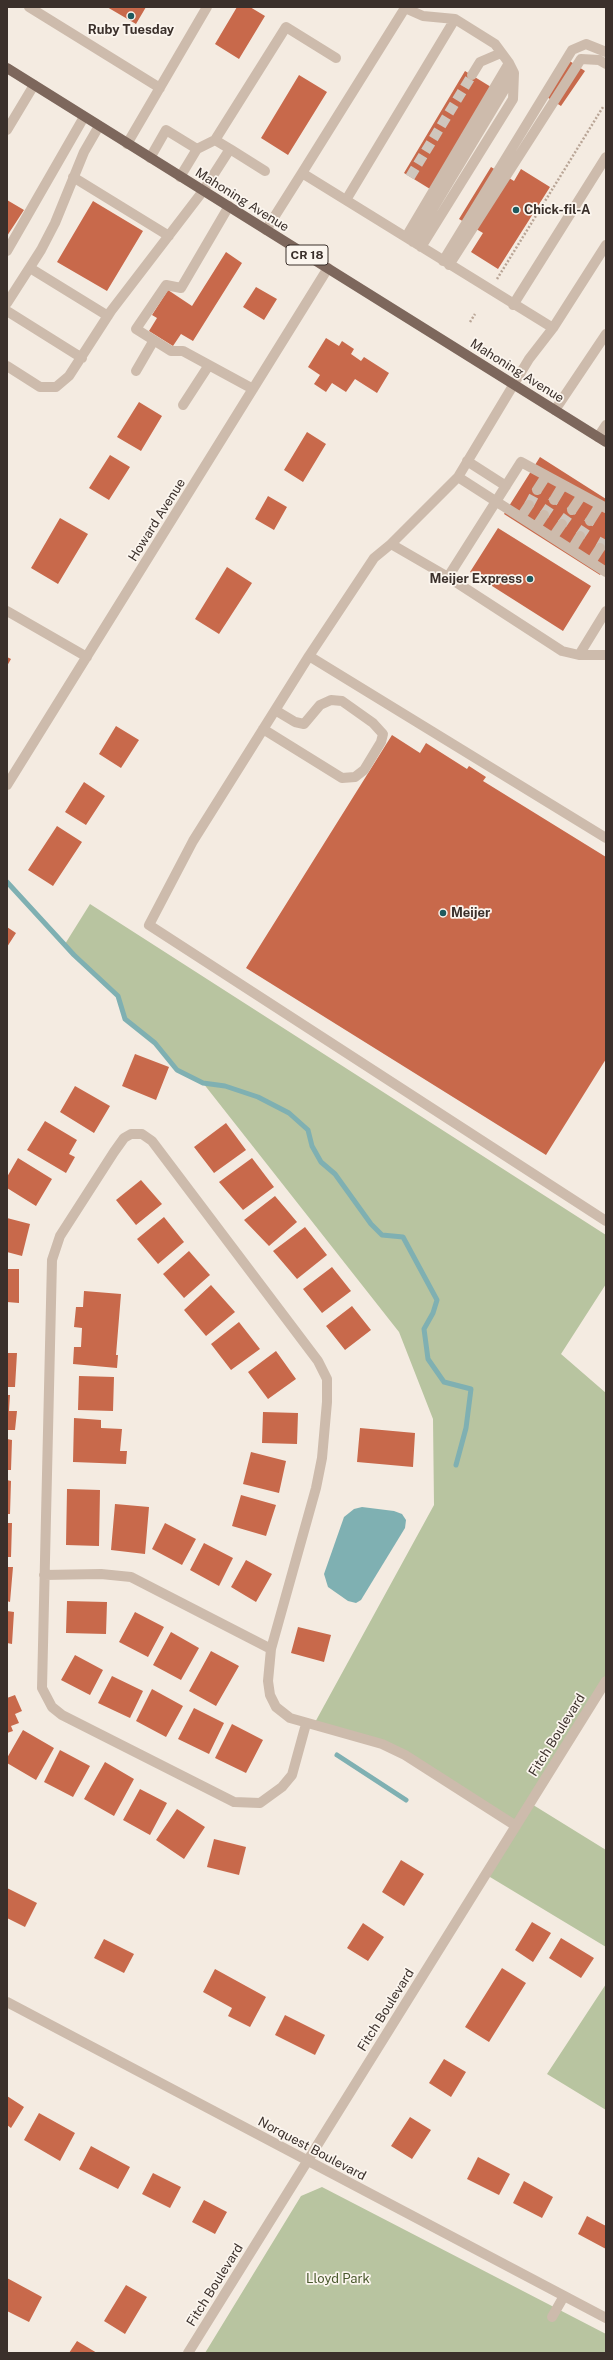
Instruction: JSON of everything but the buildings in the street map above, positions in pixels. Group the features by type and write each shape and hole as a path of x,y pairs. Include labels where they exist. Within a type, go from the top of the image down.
{"main road":[{"name":"Mahoning Avenue","path":"7,68 602,440"}],"street":[{"path":"29,7 160,88"},
{"path":"127,144 206,7"},
{"path":"266,230 404,8 423,16 455,19 495,44 509,63 514,73 513,98 413,242"},
{"path":"346,200 455,19"},
{"path":"180,177 197,149 215,140 286,27 336,58"},
{"path":"446,263 572,50 586,44 606,52"},
{"path":"472,75 480,62 501,53"},
{"path":"446,263 581,59 599,60 606,64"},
{"path":"413,242 509,63"},
{"path":"7,130 34,85"},
{"path":"7,251 84,117"},
{"path":"7,303 56,224 73,177 84,152 99,126"},
{"path":"150,158 166,130 197,149"},
{"path":"215,140 266,171"},
{"path":"7,366 40,387 56,388 69,376 108,316 203,191 230,149"},
{"path":"513,305 606,157"},
{"path":"302,173 513,305 553,328"},
{"path":"73,177 169,236"},
{"path":"229,206 181,288 166,285 136,329 171,351 183,351 253,389"},
{"path":"606,245 553,328 528,359 458,477 391,544 374,558 309,656 193,841 149,925 606,1220"},
{"path":"30,268 108,316"},
{"name":"Howard Avenue","path":"7,785 328,268"},
{"path":"7,311 82,358"},
{"path":"555,410 606,334"},
{"path":"136,371 154,340"},
{"path":"183,405 209,365"},
{"path":"602,440 606,425"},
{"path":"467,460 506,486"},
{"path":"448,577 521,462 603,507 590,521"},
{"path":"538,490 546,476"},
{"path":"458,477 606,572"},
{"path":"554,500 563,485"},
{"path":"572,510 582,495"},
{"path":"521,517 529,505"},
{"path":"536,527 544,515"},
{"path":"553,537 562,524"},
{"path":"572,549 580,536"},
{"path":"391,544 448,577 562,651 579,656 606,655"},
{"path":"591,562 600,548"},
{"path":"7,611 87,657"},
{"path":"579,656 606,611"},
{"path":"309,656 606,838"},
{"path":"263,729 342,778 355,777 364,770 381,742 383,734 374,723 342,701 331,700 320,705 304,724 295,722 275,710"},
{"path":"306,1724 292,1775 272,1796 260,1803 234,1802 221,1797 62,1715 52,1707 42,1688 53,1254 60,1236 124,1138 131,1134 142,1134 152,1141 314,1355 327,1379 327,1402 322,1458 316,1488 271,1649 268,1681 270,1695 276,1707 290,1718 306,1724 382,1744 405,1755 516,1826"},
{"path":"44,1575 101,1574 130,1577 271,1649"},
{"name":"Fitch Boulevard","path":"188,2353 606,1681"},
{"name":"Norquest Boulevard","path":"7,2002 606,2318"},
{"path":"552,2318 564,2296"}],"path":[{"path":"496,281 603,107"},
{"path":"470,322 475,314"}],"green space":[{"path":"90,904 606,1235 606,1284 561,1354 606,1393 606,1681 530,1803 606,1850 606,1947 485,1874 515,1826 405,1755 313,1726 434,1505 433,1419 399,1332 203,1083 177,1070 155,1043 125,1019 118,996 65,944"},
{"path":"606,1984 606,2110 547,2074"},
{"name":"Lloyd Park","path":"322,2187 606,2334 606,2353 205,2353 301,2196"}],"water":[{"path":"362,1507 394,1511 402,1514 406,1520 405,1528 361,1600 356,1603 348,1601 328,1587 324,1574 344,1517 354,1509"}],"waterway":[{"path":"7,882 74,955 118,996 125,1019 155,1043 177,1070 203,1083 225,1086 258,1097 289,1113 308,1130 312,1146 321,1162 335,1174 371,1224 382,1235 403,1237 437,1300 433,1313 424,1329 428,1359 444,1382 471,1389 466,1428 456,1465"},
{"path":"337,1755 406,1800"}],"tunnel":[{"path":"410,177 472,75"},
{"path":"529,505 537,490"},
{"path":"544,515 554,500"},
{"path":"562,524 572,510"},
{"path":"580,536 590,521"},
{"path":"600,548 606,537"}],"place":[{"name":"Ruby Tuesday","path":"131,16"},
{"name":"Chick-fil-A","path":"516,210"},
{"name":"Meijer Express","path":"530,579"},
{"name":"Meijer","path":"443,913"}]}
